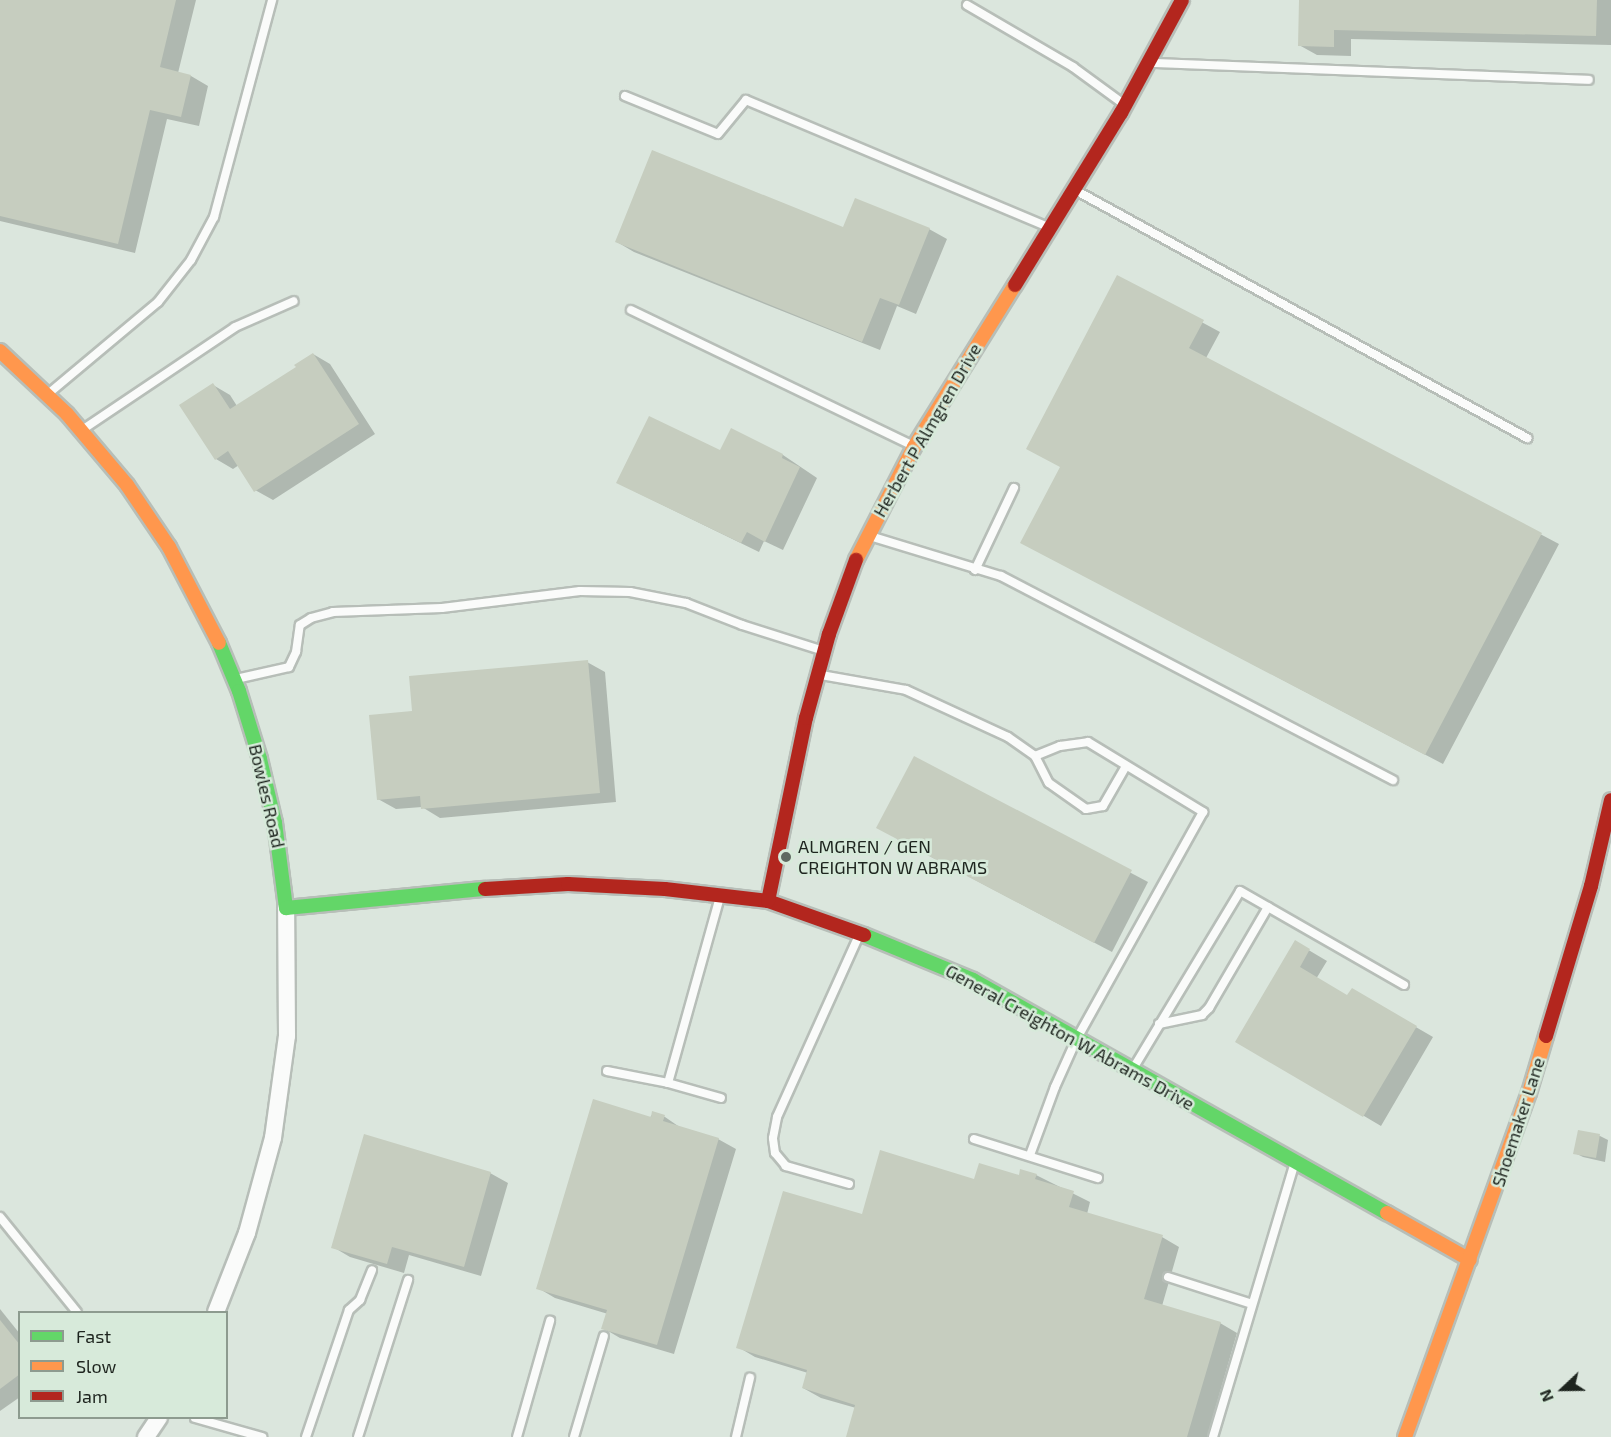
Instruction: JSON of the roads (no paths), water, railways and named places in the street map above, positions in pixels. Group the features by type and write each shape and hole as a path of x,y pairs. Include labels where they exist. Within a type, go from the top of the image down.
{"street":[{"name":"Herbert P Almgren Drive","path":"768,901 806,718 824,651 843,591 868,536 914,447 1125,105 1150,63 1182,0"},
{"name":"Bowles Road","path":"0,351 48,394 82,431 127,485 169,547 210,622 234,680 268,791 275,823 286,908 287,1036 275,1126 247,1233 216,1311"},
{"name":"Shoemaker Lane","path":"1405,1437 1528,1093 1591,886 1611,800"},
{"name":"General Creighton W Abrams Drive","path":"286,908 536,885 618,886 721,894 768,901 860,932 973,980 1470,1260"},
{"path":"146,1437 158,1419"}],"lane":[{"path":"48,394 158,302 191,260 214,217 272,0"},
{"path":"967,5 1073,68 1125,105"},
{"path":"1150,63 1589,80"},
{"path":"625,96 718,134 746,100 1049,228"},
{"path":"1073,189 1527,438"},
{"path":"82,431 235,327 294,302"},
{"path":"631,310 914,447"},
{"path":"975,570 1014,488"},
{"path":"868,536 1001,576 1393,780"},
{"path":"234,680 289,667 297,652 300,625 311,618 333,612 441,608 580,591 630,592 686,603 742,625 824,651"},
{"path":"818,674 906,690 1008,736 1035,756 1049,783 1086,809 1103,806 1126,766"},
{"path":"1030,1155 1077,1038 1203,812 1088,742 1060,746 1035,756"},
{"path":"1132,1070 1240,891 1404,985"},
{"path":"668,1083 721,894"},
{"path":"1159,1024 1202,1015 1209,1008 1268,907"},
{"path":"849,1184 786,1166 775,1153 773,1138 777,1117 860,932"},
{"path":"607,1071 668,1083 721,1098"},
{"path":"974,1139 1098,1178"},
{"path":"1213,1437 1294,1161"},
{"path":"0,1217 76,1311"},
{"path":"306,1437 348,1310 360,1300 372,1270"},
{"path":"1168,1277 1252,1304"},
{"path":"358,1437 408,1280"},
{"path":"518,1437 550,1321"},
{"path":"574,1437 604,1336"},
{"path":"736,1437 750,1378"},
{"path":"199,1419 262,1437"}],"place":[{"name":"ALMGREN / GEN CREIGHTON W ABRAMS","path":"786,857"}]}
